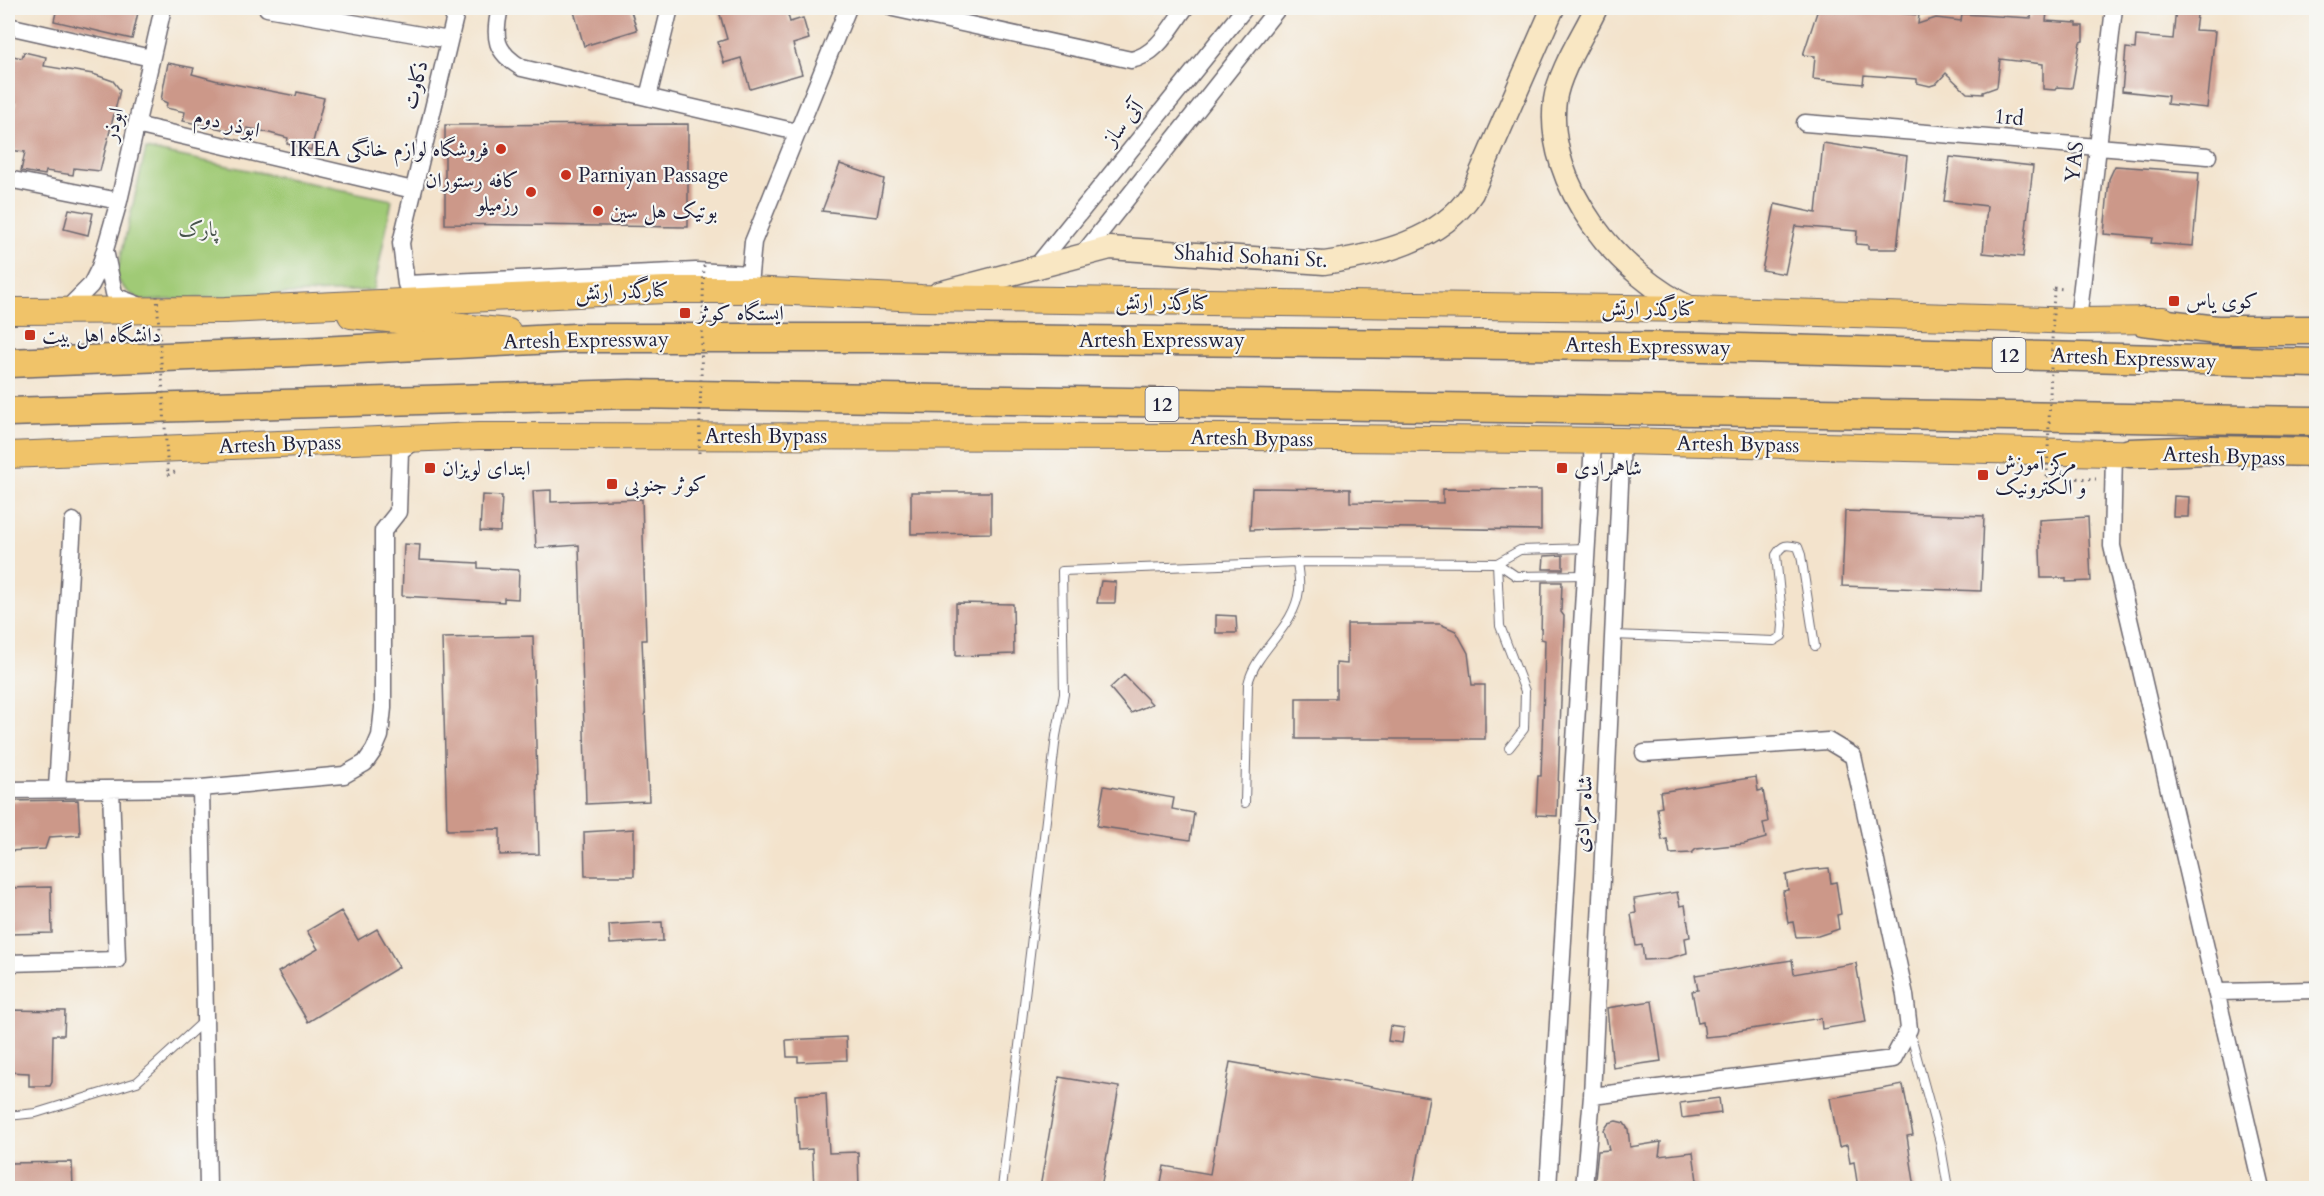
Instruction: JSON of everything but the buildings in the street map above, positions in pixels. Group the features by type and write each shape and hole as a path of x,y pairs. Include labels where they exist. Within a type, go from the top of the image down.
{"highway":[{"path":"2143,321 2217,330 2316,330"},
{"name":"Artesh Expressway","path":"8,363 574,338 936,338 1656,346 2316,363"},
{"name":"12","path":"8,412 630,393 2316,421"},
{"path":"2122,453 2210,450 2316,452"}],"main road":[{"name":"Shahid Sohani St.","path":"921,298 1083,254 1123,248 1258,260 1324,263 1385,251 1436,228 1463,207 1472,193 1553,8"},
{"path":"1596,8 1556,98 1554,120 1563,165 1582,209 1619,256 1663,294 1693,309"},
{"name":"کنارگذر ارتش","path":"8,311 153,303 226,310 750,282 921,298 1693,309 2078,321 2316,319"},
{"path":"226,310 355,315 394,321 574,338"},
{"path":"1494,409 1736,444"},
{"name":"Artesh Bypass","path":"8,455 490,436 1201,437 1593,443 1622,441 2316,458"}],"street":[{"name":"ابوذر","path":"67,309 91,285 105,251 119,201 163,8"},
{"path":"267,8 449,40"},
{"name":"ذکاوت","path":"457,8 401,243 406,284 696,271 750,282"},
{"path":"500,8 496,26 498,45 505,58 522,68 797,132"},
{"path":"648,98 670,8"},
{"path":"750,282 753,242 848,8"},
{"path":"893,8 1131,60 1144,57 1154,49 1185,8"},
{"name":"آتی ساز","path":"1036,267 1245,8"},
{"path":"1083,254 1278,8"},
{"name":"YAS","path":"2078,321 2114,8"},
{"path":"8,26 151,58"},
{"name":"1rd","path":"1805,123 2208,156"},
{"name":"ابوذر دوم","path":"136,125 413,190"},
{"path":"8,179 119,201"},
{"path":"1090,201 1090,212 1098,218 1112,217"},
{"path":"105,251 110,280 117,297 153,303"},
{"path":"8,790 201,788 344,775 365,763 380,736 383,708 383,531 398,512 400,451 417,439"},
{"name":"شاه مرادی","path":"1584,1188 1592,1096 1622,441"},
{"name":"شاه مرادی","path":"1548,1188 1593,443"},
{"path":"2122,453 2112,546 2262,1188"},
{"path":"57,788 73,521"},
{"path":"1592,1096 1893,1059 1909,1029 1905,995 1853,756 1828,741 1644,753"},
{"path":"201,788 208,1188"},
{"path":"8,963 117,960 111,789"},
{"path":"2216,992 2316,990"}],"lane":[{"path":"1613,635 1774,641 1782,636 1783,625 1776,555 1780,548 1787,544 1798,547 1801,555 1815,646"},
{"path":"1002,1188 1056,736 1064,694 1062,571 1297,562 1497,563 1520,550 1587,548"},
{"path":"1245,803 1248,684 1251,668 1291,615 1299,591 1297,562"},
{"path":"1497,563 1516,576 1585,575"},
{"path":"1497,563 1500,626 1525,691 1524,729 1509,748"},
{"path":"8,1116 36,1113 137,1082 205,1020"},
{"path":"1909,1029 1940,1142 1948,1188"}],"path":[{"path":"699,453 704,263"},
{"path":"2054,288 2047,477 2086,478"},
{"path":"153,303 168,475"}],"green space":[{"name":"پارک","path":"146,149 392,200 374,290 145,301 132,295 116,277"}],"place":[{"name":"IKEA فروشگاه لوازم خانگی","path":"501,149"},
{"name":"Parniyan Passage","path":"566,175"},
{"name":"کافه رستوران رزمیلو","path":"531,192"},
{"name":"بوتیک هل سین","path":"598,211"},
{"name":"کوی یاس","path":"2174,301"},
{"name":"ایستگاه کوثر","path":"685,313"},
{"name":"دانشگاه اهل بیت","path":"30,335"},
{"name":"ابتدای لویزان","path":"430,468"},
{"name":"شاهمرادی","path":"1562,468"},
{"name":"مرکز آموزش و الکترونیک","path":"1983,475"},
{"name":"کوثر جنوبی","path":"612,484"}]}
